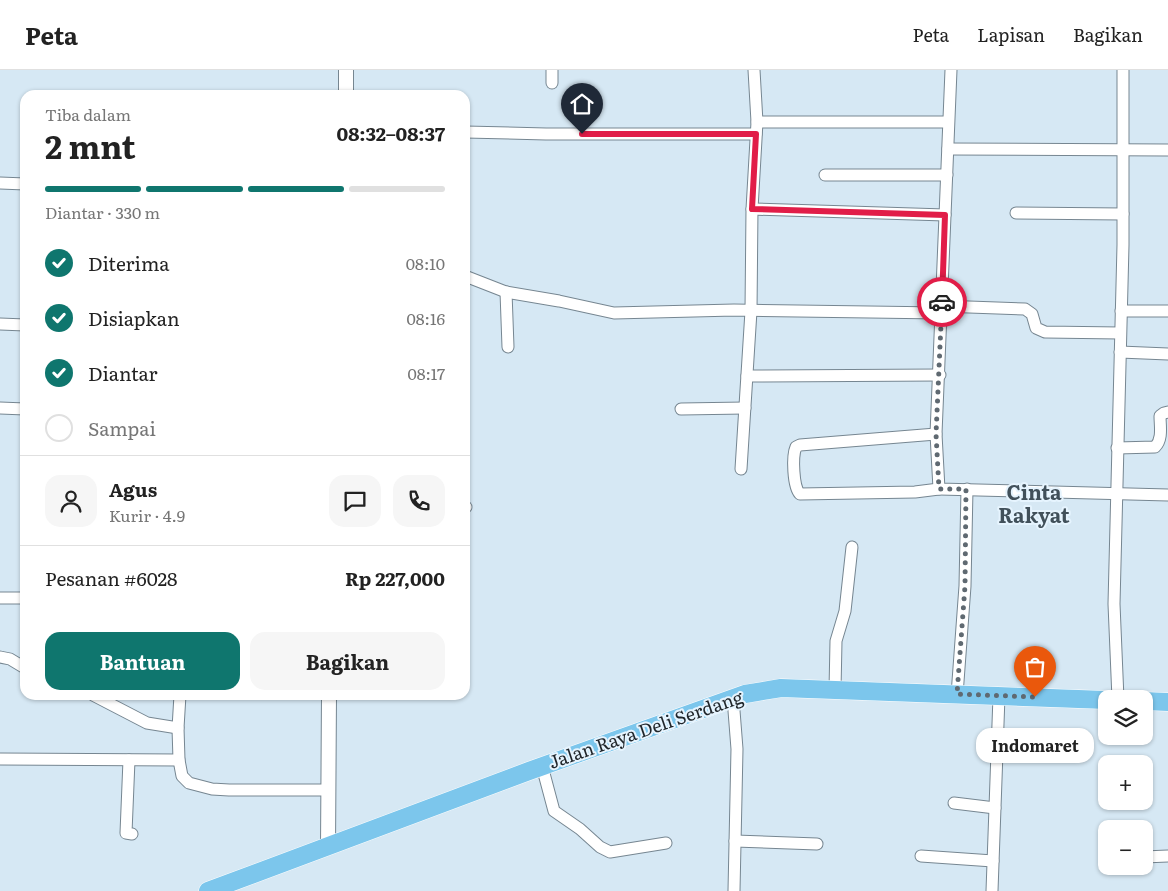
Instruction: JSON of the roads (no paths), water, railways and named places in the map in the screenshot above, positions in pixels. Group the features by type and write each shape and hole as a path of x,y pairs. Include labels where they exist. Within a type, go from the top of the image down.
{"main road":[{"name":"Jalan Raya Deli Serdang","path":"215,890 542,766 733,698 781,688 1098,700"},
{"path":"1153,701 1168,702"}],"street":[{"path":"346,70 346,90"},
{"path":"552,70 552,82"},
{"path":"741,469 751,312 752,209 757,122 754,70"},
{"path":"939,489 936,434 940,374 951,70"},
{"path":"1118,690 1114,604 1123,245 1122,70"},
{"path":"757,122 948,122"},
{"path":"470,132 756,134"},
{"path":"948,149 1168,150"},
{"path":"825,175 947,175"},
{"path":"0,184 20,184"},
{"path":"752,209 945,215"},
{"path":"1016,213 1123,214"},
{"path":"470,278 506,292 614,313 734,310 751,312 762,310 1025,309 1032,314 1036,328 1044,332 1120,333"},
{"path":"506,292 505,308 508,347"},
{"path":"1121,311 1168,312"},
{"path":"0,324 20,325"},
{"path":"1120,352 1168,354"},
{"path":"747,376 940,374"},
{"path":"0,408 20,409"},
{"path":"681,409 745,408"},
{"path":"1118,448 1155,447 1160,438 1160,416 1164,412 1168,412"},
{"path":"936,434 800,445 796,447 794,454 796,489 800,494 966,489 1168,495"},
{"path":"957,694 965,586 966,489"},
{"path":"835,690 836,641 845,611 852,547"},
{"path":"0,598 20,598"},
{"path":"0,657 10,659 20,665"},
{"path":"992,891 999,696"},
{"path":"733,698 737,749 734,891"},
{"path":"103,700 147,723 178,728"},
{"path":"180,700 179,760 182,776 185,780 198,786 212,789 327,790"},
{"path":"328,847 329,700"},
{"path":"0,759 179,760"},
{"path":"129,760 126,833 132,834"},
{"path":"542,766 554,811 580,828 600,847 613,853 666,843"},
{"path":"954,802 995,808"},
{"path":"735,842 817,844"},
{"path":"921,856 993,861"},
{"path":"1153,856 1168,856"}],"place":[{"name":"Indomaret","path":"1035,697"}],"district":[{"name":"Cinta Rakyat","path":"1034,504"}]}
